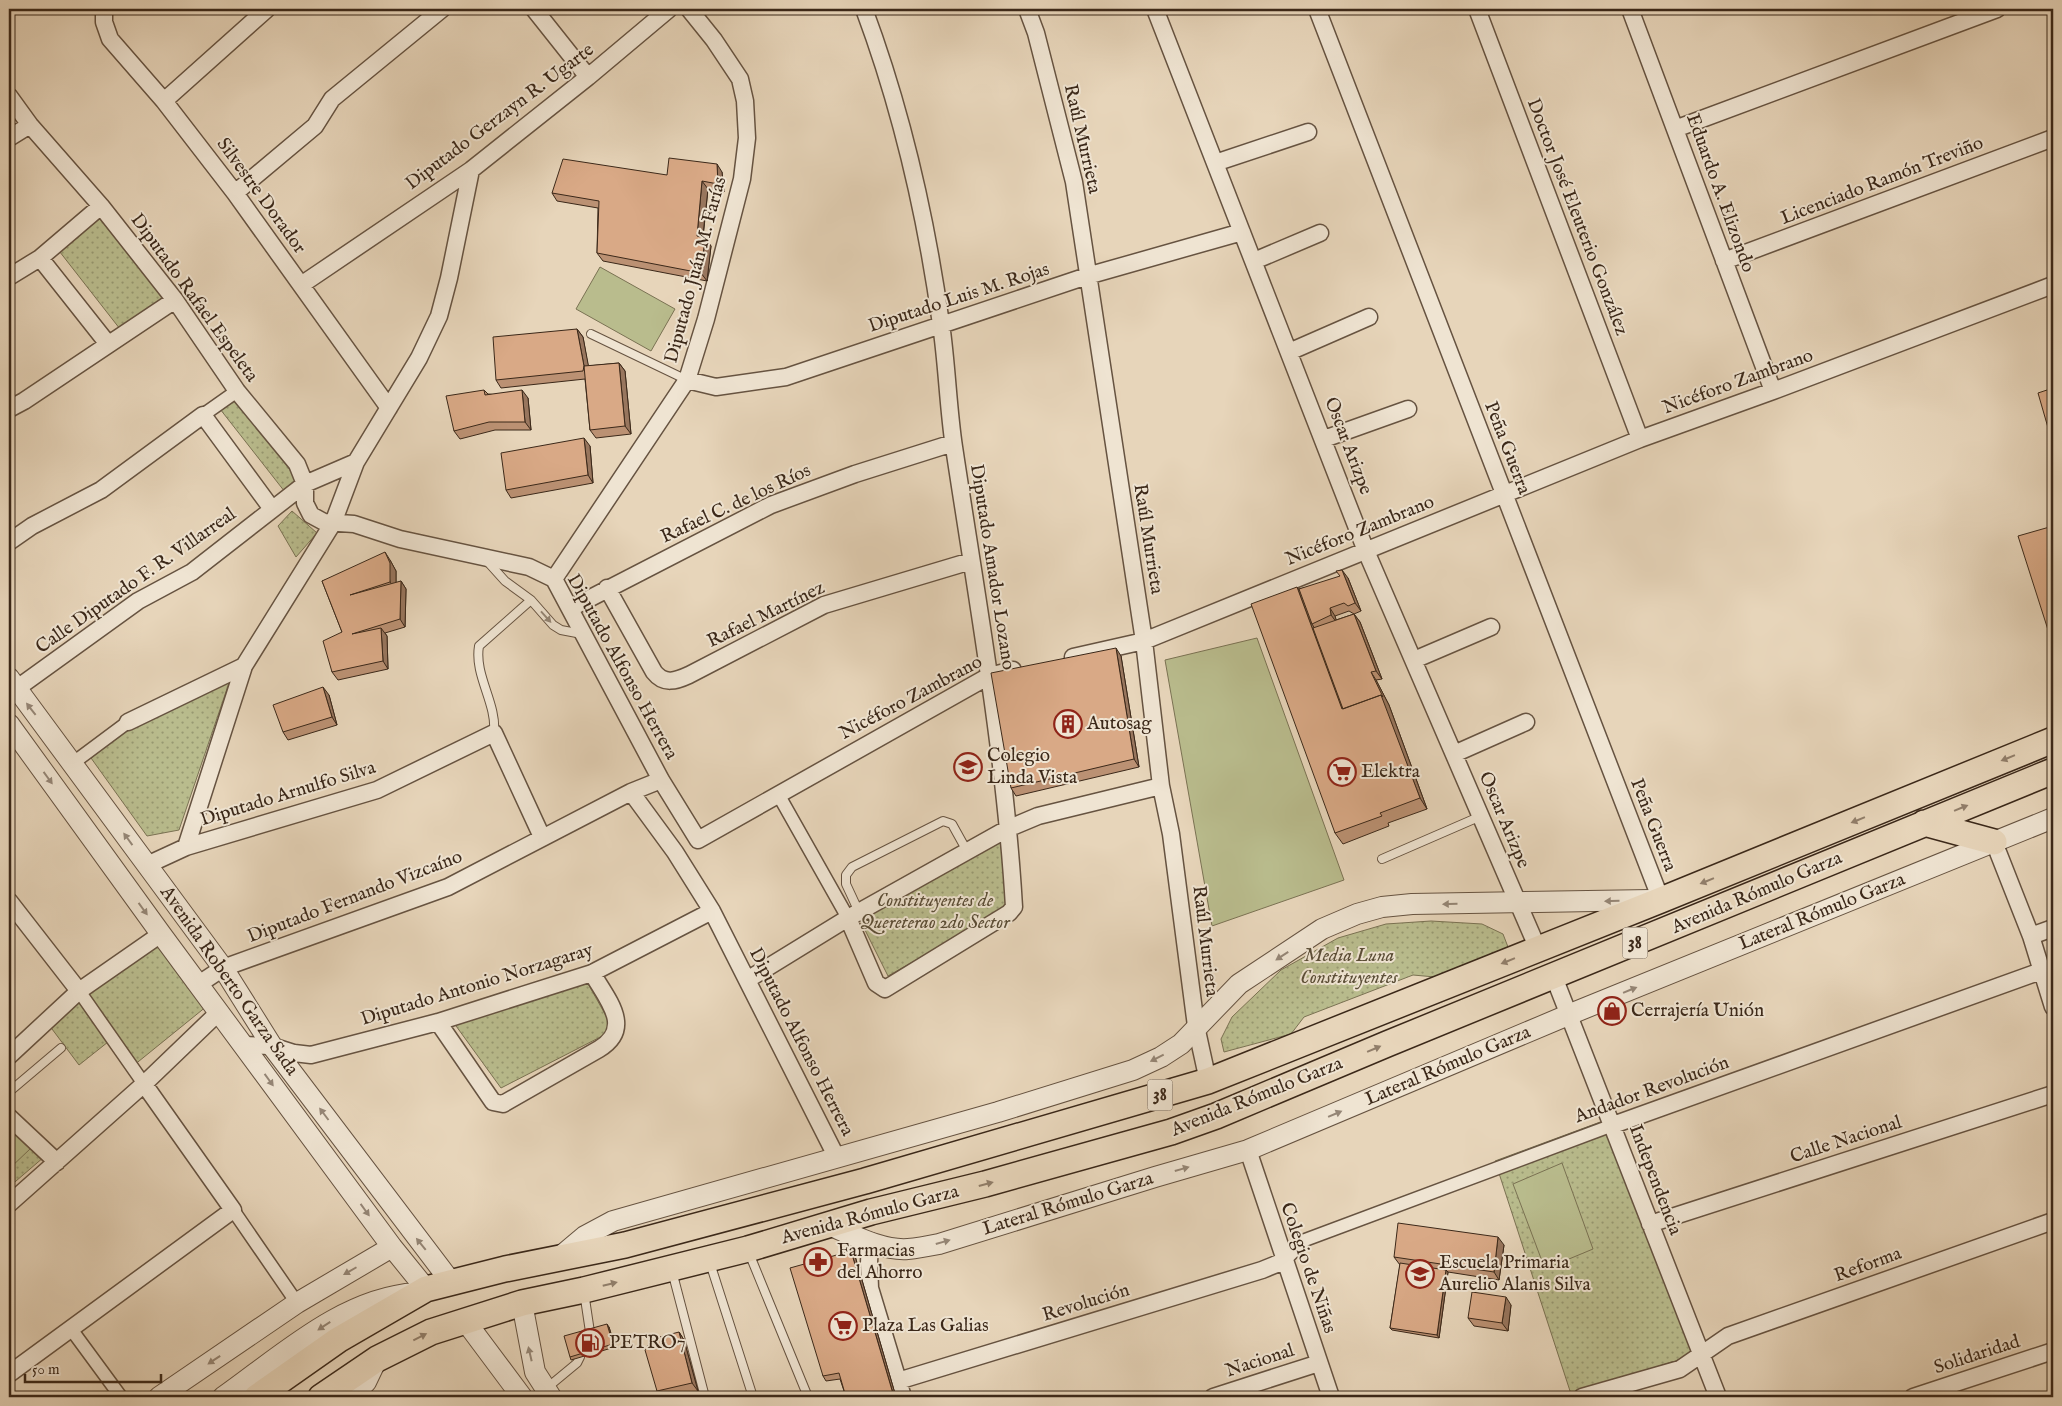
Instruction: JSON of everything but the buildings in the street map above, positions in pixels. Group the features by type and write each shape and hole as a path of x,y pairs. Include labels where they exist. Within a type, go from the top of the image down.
{"main road":[{"name":"Avenida Rómulo Garza","path":"256,1397 338,1340 422,1291 451,1282 560,1257 625,1245 865,1181 1208,1081 1661,900 2053,740"},
{"name":"Avenida Rómulo Garza","path":"321,1397 377,1360 431,1332 522,1303 672,1269 748,1249 871,1212 1003,1179 1171,1132 1216,1116 2053,771"},
{"path":"1924,823 1994,842"}],"street":[{"name":"Silvestre Dorador","path":"104,9 104,22 110,39 164,101 235,193 389,408"},
{"path":"164,101 267,9"},
{"path":"235,193 315,126 332,99 442,9"},
{"path":"534,9 588,77"},
{"name":"Diputado Gerzayn R. Ugarte","path":"301,285 471,170 588,77 669,9"},
{"name":"Diputado Juán M. Farías","path":"554,579 686,380 706,318 742,179 747,138 746,101 740,79 714,40 689,9"},
{"name":"Diputado Amador Lozano","path":"853,915 876,983 883,989 1013,909 1007,828 988,676 953,443 942,326 930,251 906,140 893,91 864,9"},
{"name":"Raúl Murrieta","path":"1027,9 1036,33 1074,182 1144,641 1162,786 1171,834 1196,1026 1208,1081"},
{"name":"Oscar Arizpe","path":"1155,9 1324,439 1366,552 1538,949"},
{"name":"Peña Guerra","path":"1317,9 1661,900"},
{"name":"Doctor José Eleuterio González","path":"1477,9 1640,439"},
{"name":"Eduardo A. Elizondo","path":"1630,9 1773,391"},
{"path":"1675,128 1997,9"},
{"name":"Diputado Rafael Espeleta","path":"9,96 30,125 102,206 175,300 236,390 297,464 304,484 304,503 310,516 317,520 333,523"},
{"path":"9,138 30,125"},
{"path":"1215,163 1308,132"},
{"name":"Licenciado Ramón Treviño","path":"1724,261 2053,138"},
{"path":"186,847 244,666 333,523 356,462 419,358 438,316 449,278 471,170"},
{"path":"9,277 40,258 102,206"},
{"name":"Diputado Luis M. Rojas","path":"686,380 716,387 786,377 1087,276 1242,232"},
{"path":"1254,261 1320,233"},
{"path":"40,258 108,344"},
{"name":"Nicéforo Zambrano","path":"1056,660 1144,641 1640,439 2053,285"},
{"path":"9,408 24,401 175,300"},
{"path":"1289,352 1369,317"},
{"path":"9,542 32,526 102,490 236,390"},
{"path":"1324,439 1408,409"},
{"path":"203,415 272,509"},
{"name":"Rafael C. de los Ríos","path":"571,608 606,588 771,505 846,477 953,443"},
{"name":"Calle Diputado F. R. Villarreal","path":"11,686 138,601 192,572 304,484 356,462"},
{"name":"Diputado Alfonso Herrera","path":"333,523 354,524 400,539 529,567 554,579 571,608 660,780 698,840"},
{"name":"Rafael Martínez","path":"606,588 654,672 667,681 689,676 824,605 971,561"},
{"path":"1414,660 1491,627"},
{"path":"73,763 128,722 244,666"},
{"name":"Nicéforo Zambrano","path":"698,840 988,676 1027,667"},
{"name":"Avenida Roberto Garza Sada","path":"11,686 73,763 223,968 272,1046 451,1282"},
{"path":"1454,754 1526,722"},
{"name":"Avenida Roberto Garza Sada","path":"9,724 392,1247 422,1291"},
{"path":"494,733 542,837"},
{"name":"Diputado Arnulfo Silva","path":"147,865 186,847 377,790 494,733"},
{"name":"Diputado Fernando Vizcaíno","path":"199,984 223,968 448,887 631,792 660,780"},
{"path":"747,980 853,915 1007,828 1038,816 1162,786"},
{"name":"Diputado Alfonso Herrera","path":"631,792 675,852 712,910 837,1158"},
{"path":"778,794 853,915"},
{"name":"Lateral Rómulo Garza","path":"829,1226 870,1242 907,1249 940,1244 1248,1150 1568,1015 2053,818"},
{"path":"1994,842 2031,936 2053,1007"},
{"name":"Avenida Rómulo Garza","path":"560,1257 585,1236 613,1221 998,1112 1133,1070 1161,1057 1181,1044 1196,1026 1239,984 1322,929 1357,914 1382,907 1412,904 1661,900"},
{"path":"9,901 14,921 79,991 297,1303"},
{"name":"Diputado Antonio Norzagaray","path":"243,1045 272,1046 294,1053 311,1054 438,1022 592,974 712,910"},
{"path":"2031,936 2053,928"},
{"path":"9,1056 79,991 161,934"},
{"name":"Andador Revolución","path":"1284,1261 1305,1240 1613,1125 2041,971"},
{"path":"438,1022 493,1102 503,1104 599,1049 613,1038 617,1027 616,1018 592,974"},
{"name":"Independencia","path":"1554,977 1718,1397"},
{"path":"9,1204 144,1084 219,1012"},
{"name":"Calle Nacional","path":"1650,1224 2053,1094"},
{"path":"9,1117 57,1162"},
{"name":"Colegio de Niñas","path":"1248,1150 1330,1397"},
{"path":"9,1374 233,1210"},
{"name":"Reforma","path":"1582,1397 1680,1368 1728,1336 2053,1221"},
{"path":"870,1242 868,1271 870,1288 903,1397"},
{"path":"159,1397 297,1303 392,1247"},
{"name":"Revolución","path":"898,1381 1284,1261"},
{"name":"Avenida Rómulo Garza","path":"223,1397 326,1324 352,1310 391,1296 422,1291"},
{"path":"522,1303 531,1356 544,1395"},
{"path":"466,1322 522,1397"},
{"path":"71,1329 121,1397"},
{"name":"Solidaridad","path":"1913,1397 2053,1351"},
{"path":"358,1395 377,1360"},
{"name":"Nacional","path":"1213,1397 1319,1363"}],"lane":[{"path":"591,334 686,380"},
{"path":"486,559 505,581 531,600 553,625 561,630 584,634"},
{"path":"494,733 494,711 477,658 478,646 531,600"},
{"path":"1382,859 1481,816"},
{"path":"853,915 846,884 846,875 852,867 943,821 952,824 967,851"},
{"path":"9,1092 61,1048"},
{"path":"748,1249 808,1397"},
{"path":"709,1259 753,1397"},
{"path":"672,1269 705,1397"},
{"path":"584,1290 590,1332"},
{"path":"544,1395 577,1363 580,1357"}],"green space":[{"path":"104,212 166,296 120,329 56,247"},
{"path":"600,267 675,309 651,351 576,309"},
{"path":"236,397 298,481 285,492 220,409"},
{"path":"292,511 317,533 296,557 278,526"},
{"path":"1257,638 1344,880 1212,926 1165,660"},
{"path":"230,680 179,830 147,836 91,758 132,726"},
{"name":"Constituyentes de Quereterao 2do Sector","path":"999,837 1012,905 888,976 859,918"},
{"name":"Media Luna Constituyentes","path":"1431,921 1482,924 1503,934 1508,947 1435,977 1413,975 1304,1017 1291,1034 1224,1052 1221,1039 1232,1017 1281,970 1338,938 1386,924"},
{"path":"157,941 207,1006 128,1070 108,1042 79,1065 49,1025"},
{"path":"587,982 614,1030 501,1088 451,1019"},
{"path":"1603,1121 1694,1355 1571,1394 1495,1161"},
{"path":"9,1123 44,1157 9,1187"},
{"path":"9,1126 30,1149 9,1169"},
{"path":"1562,1163 1593,1249 1545,1269 1513,1184"}],"place":[{"name":"Autosag","path":"1068,724"},
{"name":"Colegio Linda Vista","path":"968,767"},
{"name":"Elektra","path":"1342,772"},
{"name":"Cerrajería Unión","path":"1612,1011"},
{"name":"Farmacias del Ahorro","path":"818,1262"},
{"name":"Escuela Primaria Aurelio Alanis Silva","path":"1420,1274"},
{"name":"Plaza Las Galias","path":"843,1326"},
{"name":"PETRO7","path":"590,1343"}]}
